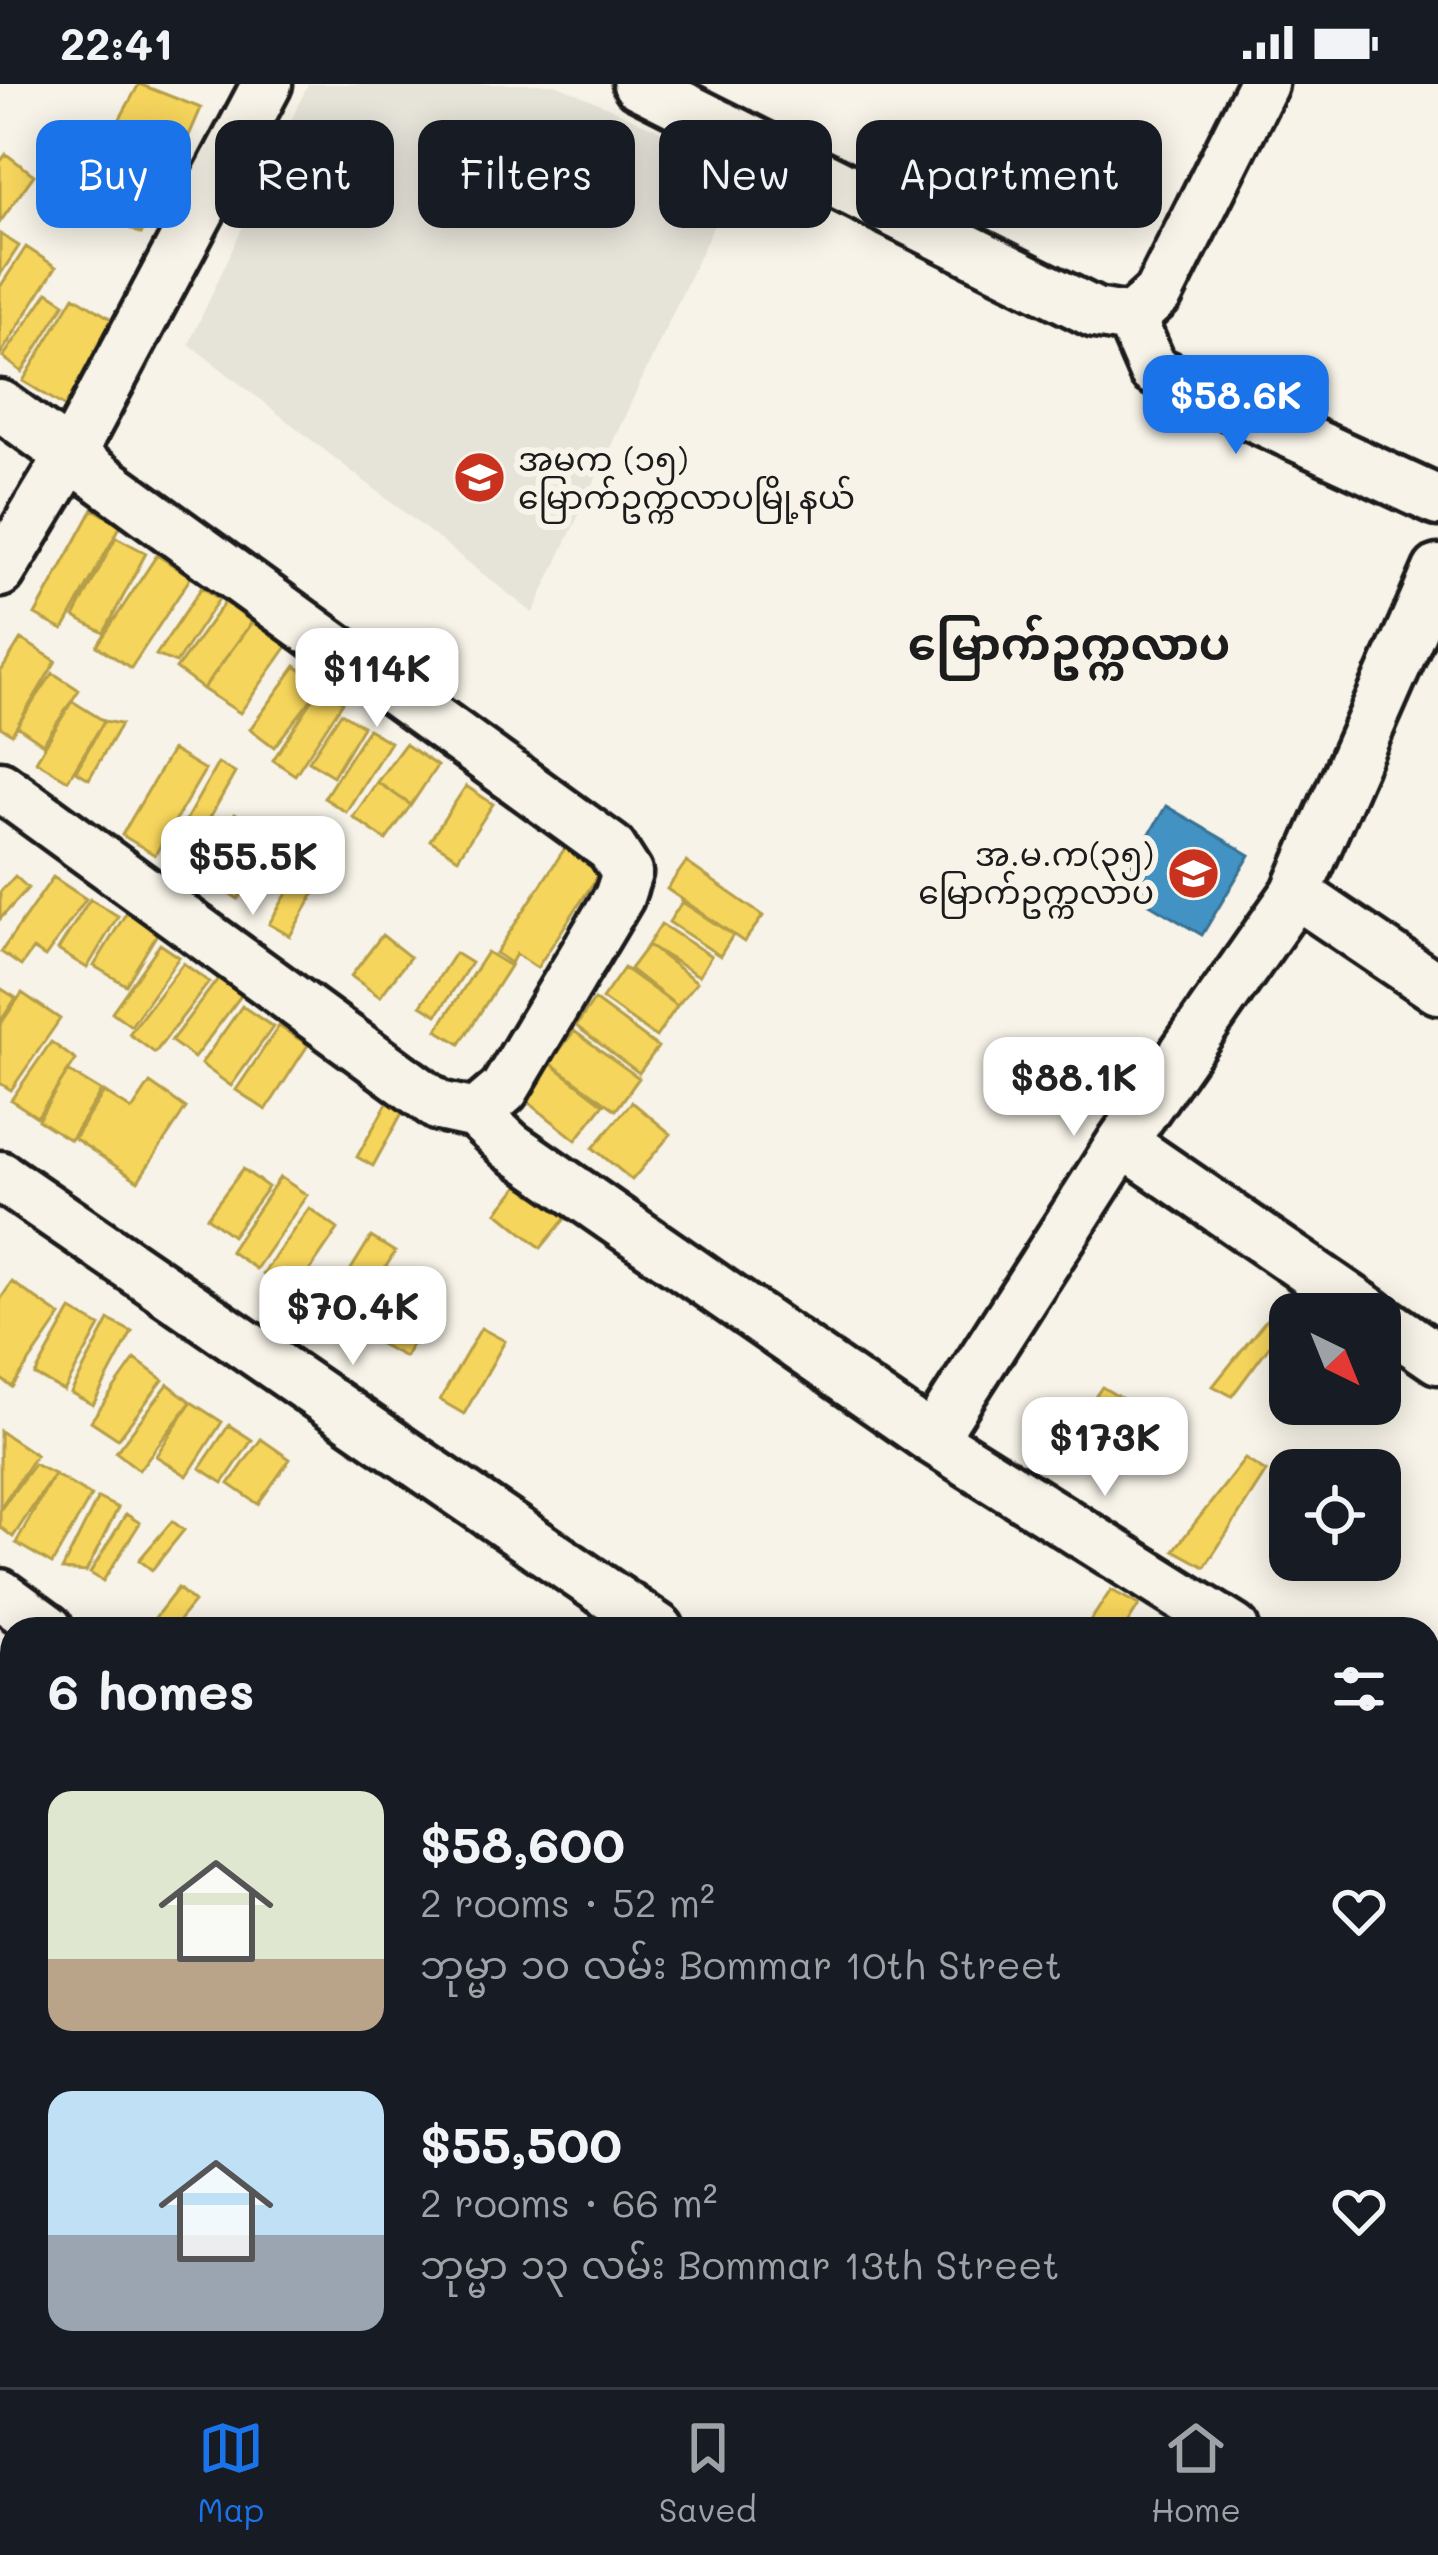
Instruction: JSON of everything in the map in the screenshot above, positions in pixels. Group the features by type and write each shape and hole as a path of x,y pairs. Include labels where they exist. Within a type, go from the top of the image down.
{"street":[{"path":"0,572 70,456 267,84"},
{"path":"638,84 1095,313 1131,319"},
{"path":"1131,319 1158,294 1264,84"},
{"path":"1131,319 1153,370 1438,501"},
{"path":"0,405 611,848 627,873 619,897 504,1090 476,1114"},
{"path":"932,1439 1122,1142 1296,893 1438,570"},
{"path":"0,786 440,1106 476,1114 509,1146 932,1439 1215,1617"},
{"path":"1296,893 1438,989"},
{"path":"1122,1142 1341,1293"},
{"path":"0,1176 641,1617"},
{"path":"1401,1333 1438,1359"},
{"path":"0,1594 32,1617"}],"shaded area":[{"name":"အမက (၁၅) မြောက်ဥက္ကလာပမြို့နယ်","path":"308,84 556,84 659,130 659,228 713,228 533,613 189,344 242,228 394,228 394,120 292,120"}],"building: Homes":[{"path":"139,84 201,108 191,131 191,120 119,120"},
{"path":"6,154 34,175 0,222 0,162"},
{"path":"0,234 19,246 0,275"},
{"path":"26,247 56,267 0,355 0,287"},
{"path":"48,292 65,303 22,372 3,357"},
{"path":"74,296 113,320 67,408 23,381"},
{"path":"93,509 121,525 63,630 35,615"},
{"path":"116,537 146,553 104,633 74,617"},
{"path":"157,555 191,577 131,668 97,646"},
{"path":"202,587 219,599 176,663 156,655"},
{"path":"225,602 252,622 203,689 176,669"},
{"path":"252,622 288,645 240,713 203,689"},
{"path":"21,639 56,661 12,734 0,727 0,673"},
{"path":"296,666 321,687 274,747 250,729"},
{"path":"53,673 79,690 43,744 17,726"},
{"path":"321,687 343,702 295,775 273,760"},
{"path":"72,701 104,721 68,780 36,761"},
{"path":"341,713 363,726 333,776 309,761"},
{"path":"104,721 121,724 89,779 76,771"},
{"path":"368,729 390,742 346,812 324,798"},
{"path":"405,744 437,766 411,805 377,782"},
{"path":"172,750 205,770 155,855 122,835"},
{"path":"218,763 235,773 208,821 217,830 202,856 174,841"},
{"path":"377,782 411,805 386,840 353,817"},
{"path":"466,786 493,804 458,858 430,840"},
{"path":"235,814 259,827 227,885 202,872"},
{"path":"261,842 272,851 238,899 226,891"},
{"path":"567,845 603,868 537,968 516,954 511,963 496,953"},
{"path":"310,854 330,866 290,936 269,924"},
{"path":"686,862 763,916 744,942 667,889"},
{"path":"15,876 28,888 0,919 0,892"},
{"path":"53,877 86,899 45,957 33,949 21,966 1,952"},
{"path":"90,899 118,916 87,968 58,950"},
{"path":"682,902 733,935 720,956 669,922"},
{"path":"131,905 163,924 126,985 94,966"},
{"path":"661,924 711,956 699,976 648,945"},
{"path":"382,935 410,957 380,997 351,976"},
{"path":"160,944 179,957 131,1026 112,1012"},
{"path":"648,945 697,982 677,1006 630,969"},
{"path":"487,952 510,966 460,1044 437,1030"},
{"path":"455,953 471,963 437,1015 421,1005"},
{"path":"183,963 209,982 155,1053 129,1034"},
{"path":"624,968 677,1006 656,1037 602,999"},
{"path":"220,976 243,993 194,1058 171,1041"},
{"path":"0,988 16,998 0,1022"},
{"path":"22,993 60,1019 11,1090 0,1083 0,1025"},
{"path":"594,1000 658,1047 639,1073 576,1026"},
{"path":"242,1006 273,1027 231,1086 201,1064"},
{"path":"279,1026 308,1045 266,1110 236,1090"},
{"path":"574,1031 639,1078 616,1110 550,1063"},
{"path":"51,1042 76,1060 37,1117 11,1100"},
{"path":"550,1063 604,1104 576,1140 523,1098"},
{"path":"68,1071 101,1091 70,1140 38,1120"},
{"path":"150,1083 186,1108 138,1181 74,1138 104,1092 132,1110"},
{"path":"391,1096 407,1104 373,1166 357,1157"},
{"path":"632,1102 671,1134 632,1180 593,1148"},
{"path":"243,1169 268,1187 232,1236 207,1217"},
{"path":"529,1173 573,1209 541,1248 497,1212"},
{"path":"280,1177 307,1195 256,1269 230,1251"},
{"path":"309,1208 338,1229 293,1295 263,1274"},
{"path":"371,1237 395,1252 346,1331 322,1316"},
{"path":"411,1275 440,1290 405,1357 376,1342"},
{"path":"12,1282 61,1316 12,1387 0,1378 0,1300"},
{"path":"71,1310 100,1326 64,1391 35,1375"},
{"path":"1269,1316 1269,1346 1232,1396 1213,1386"},
{"path":"109,1320 132,1332 93,1405 71,1393"},
{"path":"481,1328 505,1341 464,1414 440,1400"},
{"path":"135,1359 163,1380 118,1439 91,1421"},
{"path":"168,1384 191,1402 139,1470 116,1452"},
{"path":"1102,1387 1131,1404 1103,1445 1075,1426"},
{"path":"191,1402 222,1422 187,1476 156,1456"},
{"path":"229,1425 252,1440 223,1483 200,1468"},
{"path":"0,1431 36,1455 0,1508"},
{"path":"261,1439 290,1459 258,1504 229,1484"},
{"path":"1245,1459 1266,1472 1205,1567 1174,1550"},
{"path":"34,1464 54,1474 13,1537 0,1527 0,1510"},
{"path":"54,1474 91,1496 52,1564 16,1543"},
{"path":"98,1498 118,1508 86,1572 62,1570"},
{"path":"126,1514 140,1523 103,1581 90,1573"},
{"path":"172,1521 184,1530 152,1570 139,1560"},
{"path":"178,1588 194,1602 182,1617 155,1617"},
{"path":"1111,1590 1139,1605 1132,1617 1093,1617"}],"building: Schools":[{"name":"အ.မ.က(၃၅) မြောက်ဥက္ကလာပ","path":"1166,806 1250,855 1202,935 1119,886"}],"place":[{"name":"အမက (၁၅) မြောက်ဥက္ကလာပမြို့နယ်","path":"479,478"},
{"name":"အ.မ.က(၃၅) မြောက်ဥက္ကလာပ","path":"1193,873"}],"district":[{"name":"မြောက်‌ဥက္ကလာပ","path":"1069,644"}]}
